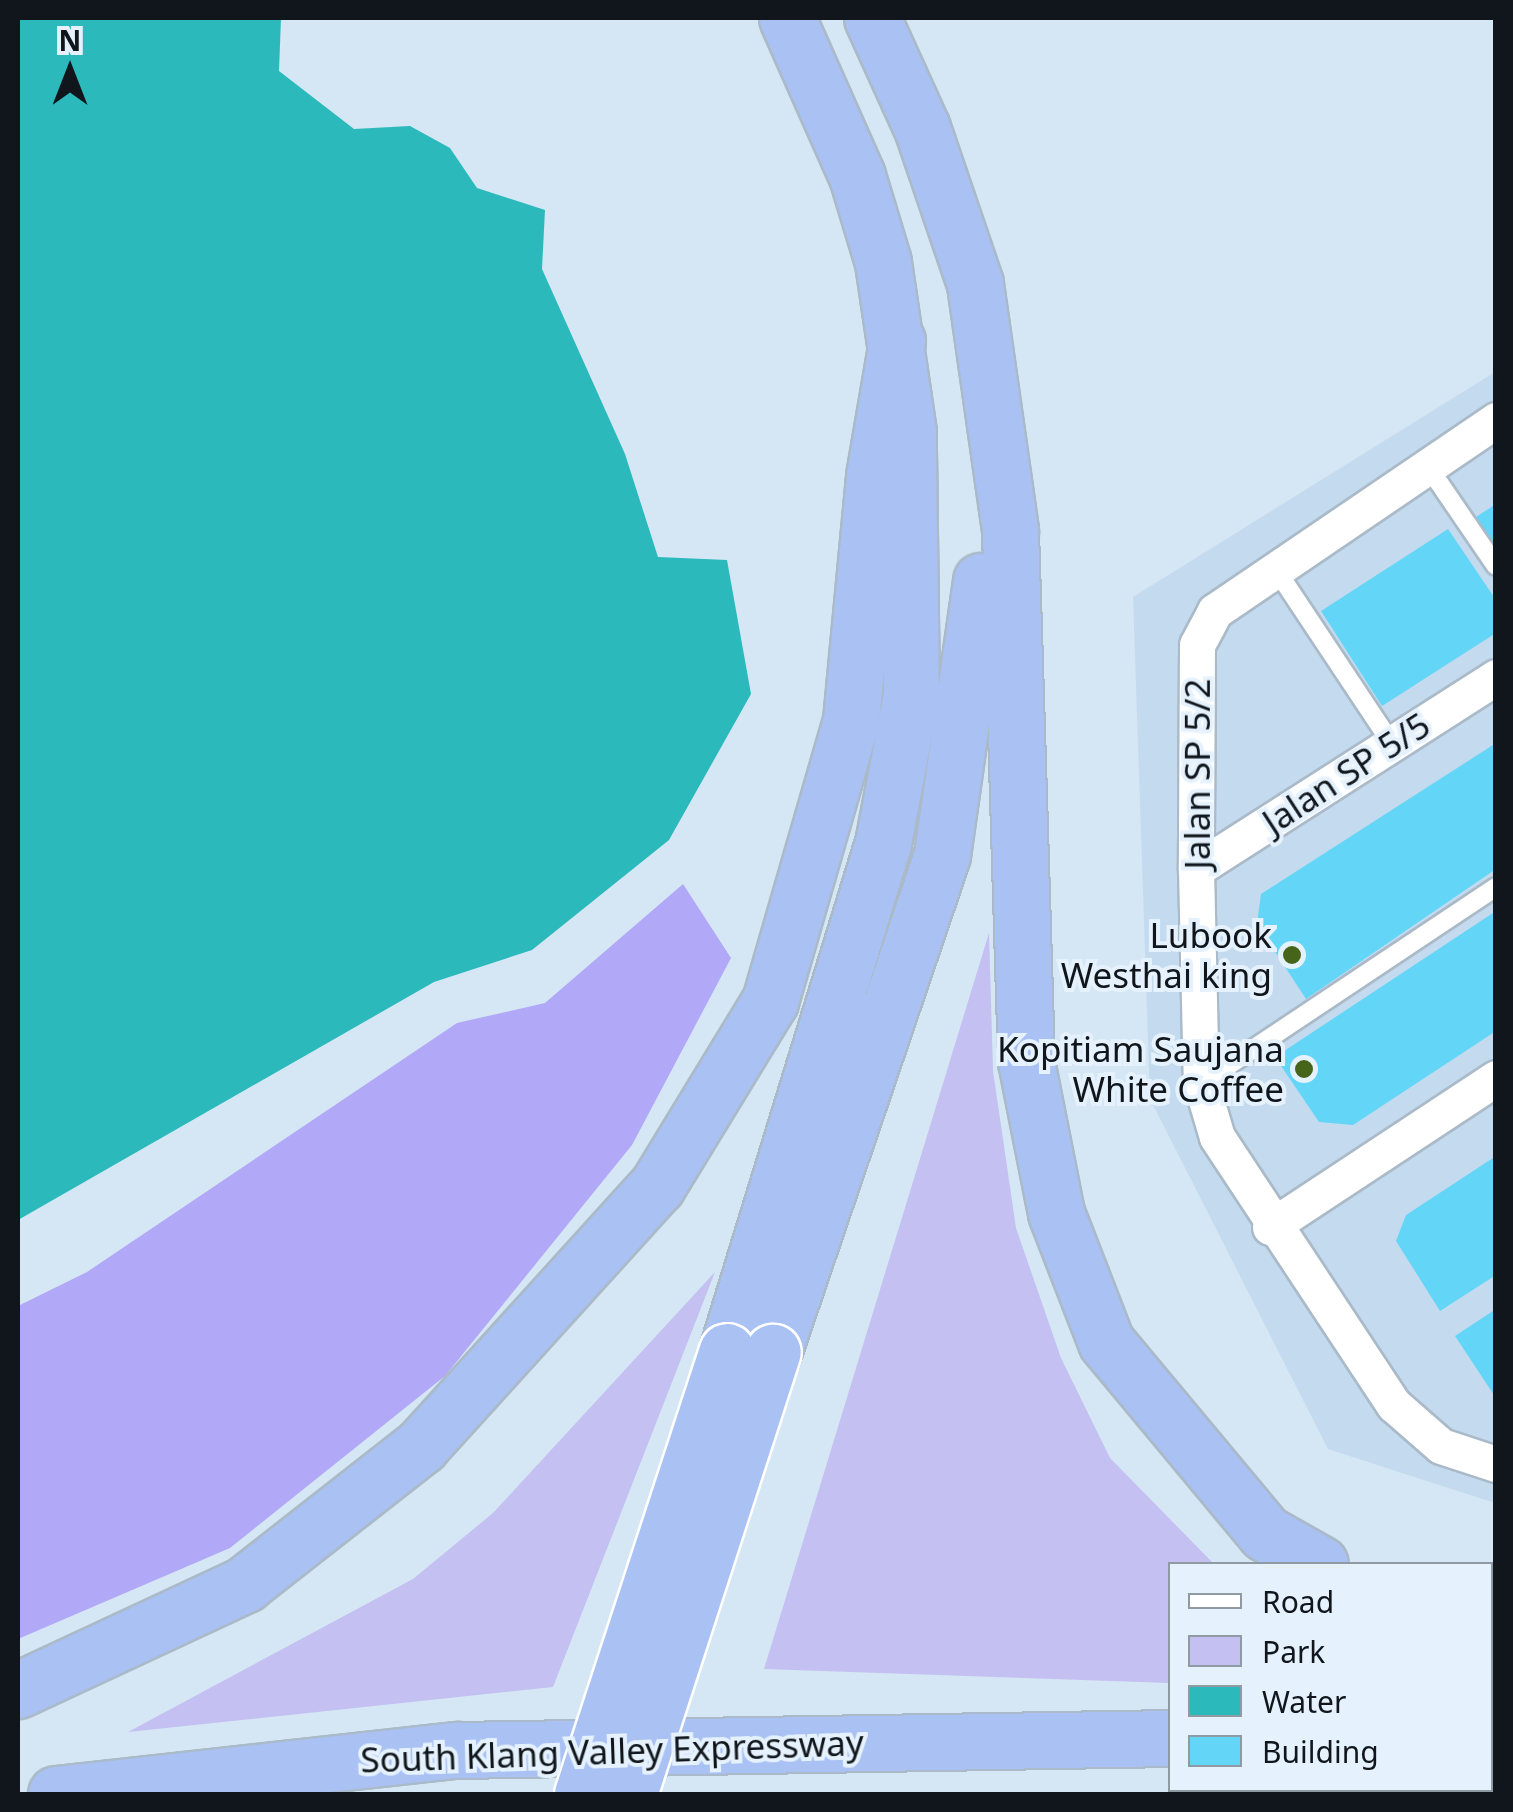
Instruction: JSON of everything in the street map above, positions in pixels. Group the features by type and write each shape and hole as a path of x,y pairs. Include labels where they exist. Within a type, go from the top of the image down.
{"highway":[{"path":"629,1794 883,843 910,695 908,432 897,341 857,176 787,18"},
{"path":"872,18 922,128 975,284 1010,531 1026,1062 1056,1213 1106,1342 1264,1534 1316,1562"},
{"path":"582,1794 942,855 969,706 986,525 975,284"},
{"path":"18,1690 246,1584 406,1458 657,1186 770,1001 851,720 874,476 897,341"},
{"name":"South Klang Valley Expressway","path":"56,1794 458,1750 1168,1738"}],"street":[{"name":"Jalan SP 5/2","path":"1496,420 1215,611 1197,646 1196,869 1202,1083 1217,1136 1270,1227 1394,1405 1441,1446 1496,1464"},
{"name":"Jalan SP 5/5","path":"1196,869 1496,678"},
{"path":"1270,1227 1496,1078"}],"lane":[{"path":"1427,465 1496,566"},
{"path":"1275,568 1392,744"},
{"path":"1202,1083 1496,887"}],"shaded area":[{"path":"1495,372 1495,1503 1328,1449 1150,1099 1133,597"},
{"path":"683,884 731,958 632,1145 445,1376 230,1548 18,1639 18,1306 87,1272 457,1023 545,1003"}],"green space":[{"path":"989,933 993,1071 1016,1228 1061,1358 1110,1458 1212,1562 1168,1562 1168,1683 764,1669"},
{"path":"715,1272 553,1687 128,1732 413,1579 493,1513"}],"water":[{"path":"18,18 281,18 279,71 354,129 410,126 450,148 477,188 545,210 542,269 625,454 658,557 727,560 751,694 669,840 532,950 434,982 18,1220"}],"building":[{"path":"1496,504 1496,549 1476,517"},
{"path":"1448,529 1496,600 1496,633 1382,706 1321,611"},
{"path":"1496,743 1496,869 1306,999 1257,924 1261,894"},
{"path":"1496,911 1496,1031 1353,1125 1319,1122 1275,1057"},
{"path":"1496,1156 1496,1275 1440,1311 1396,1241 1406,1215"},
{"path":"1496,1309 1496,1398 1455,1336"}],"place":[{"name":"Lubook Westhai king","path":"1292,955"},
{"name":"Kopitiam Saujana White Coffee","path":"1304,1069"}]}
